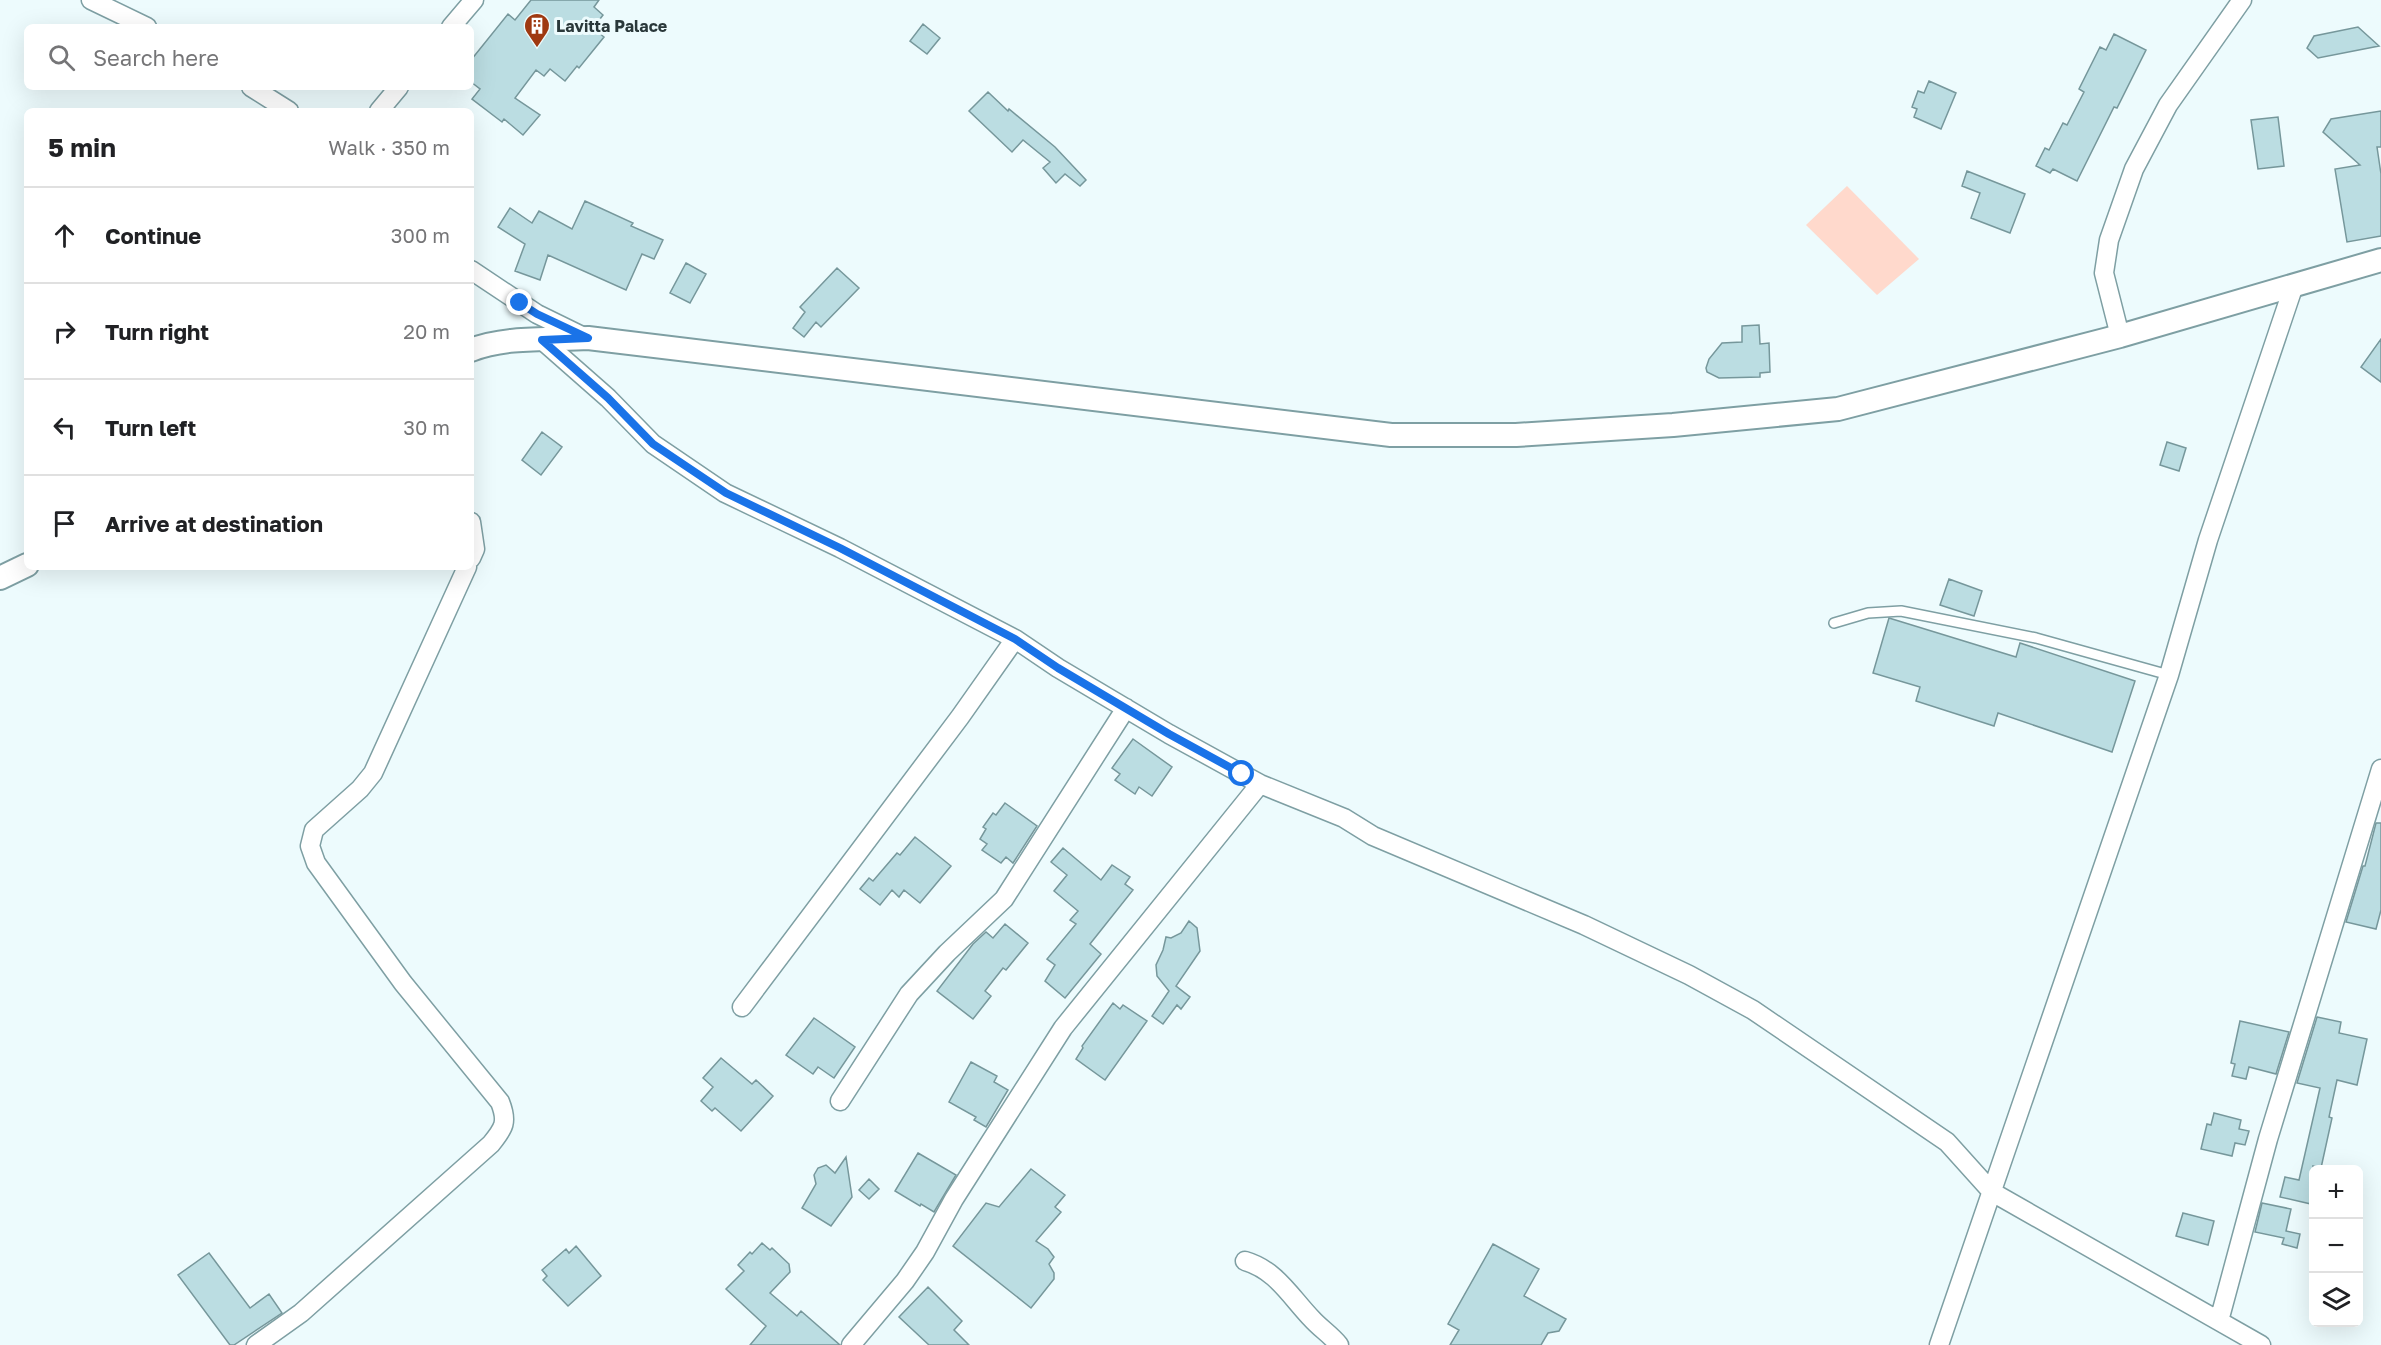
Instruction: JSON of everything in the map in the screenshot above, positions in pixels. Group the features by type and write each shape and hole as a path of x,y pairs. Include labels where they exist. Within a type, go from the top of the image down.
{"street":[{"path":"91,0 141,24"},
{"path":"454,24 474,0"},
{"path":"2120,336 2104,273 2109,240 2134,168 2168,105 2217,39 2242,0"},
{"path":"256,90 284,108"},
{"path":"382,108 396,90"},
{"path":"474,349 510,342 588,338 1391,435 1516,435 1673,425 1838,409 2120,336 2381,260"},
{"path":"474,272 537,314 588,338"},
{"path":"1939,1345 2169,675 2208,540 2294,285"},
{"path":"542,340 608,398 653,444 726,493 840,548 1015,639 1058,668 1260,784 1344,818 1373,836 1584,925 1689,975 1753,1010 1947,1142 1992,1192 2261,1345"},
{"path":"474,530 474,551"},
{"path":"0,578 24,566"},
{"path":"256,1345 301,1313 491,1144 502,1130 506,1116 500,1102 403,983 316,863 310,846 314,830 360,789 373,773 466,570"},
{"path":"742,1006 960,717 1015,639"},
{"path":"840,1101 909,994 947,953 1004,899 1126,708"},
{"path":"2219,1320 2268,1138 2381,769"},
{"path":"851,1345 905,1281 918,1262 954,1199 1063,1028 1260,784"},
{"path":"1245,1261 1260,1265 1274,1276 1311,1318 1339,1345"}],"lane":[{"path":"1834,623 1868,613 1901,611 2036,638 2169,675"}],"shaded area":[{"path":"1847,186 1919,259 1877,295 1806,225"}],"building":[{"name":"Lavitta Palace","path":"531,0 599,0 594,7 603,15 593,28 604,37 579,68 577,66 565,81 550,69 544,76 536,70 515,98 540,115 523,135 504,119 502,122 472,99 480,89 474,84 474,56 508,14 515,20"},
{"path":"923,24 940,38 927,54 910,41"},
{"path":"2358,27 2379,46 2318,58 2307,48 2314,36"},
{"path":"2114,34 2146,50 2077,181 2053,169 2050,173 2036,166 2045,148 2049,150 2063,123 2067,125 2084,92 2079,89 2100,47 2106,50"},
{"path":"1929,81 1956,93 1941,129 1914,117 1917,109 1912,107 1918,91 1924,93"},
{"path":"988,92 1008,111 1009,109 1055,147 1086,180 1080,186 1065,174 1056,183 1043,168 1050,162 1023,140 1012,152 969,111"},
{"path":"2381,111 2381,147 2377,147 2381,174 2381,236 2347,242 2335,169 2360,165 2323,132 2331,119"},
{"path":"2278,117 2284,166 2258,169 2251,120"},
{"path":"1967,171 2025,194 2010,233 1971,218 1980,193 1962,186"},
{"path":"585,201 663,240 654,259 642,254 626,290 548,255 540,280 515,271 525,244 498,227 510,208 532,223 539,211 572,229"},
{"path":"686,263 706,274 690,303 670,293"},
{"path":"837,268 859,288 821,327 816,322 804,337 793,328 805,312 800,307"},
{"path":"1759,325 1760,344 1769,343 1770,372 1760,373 1760,377 1719,378 1707,372 1709,359 1722,343 1742,342 1742,326"},
{"path":"2381,339 2381,382 2361,367"},
{"path":"542,432 562,447 541,475 522,460"},
{"path":"2167,442 2186,448 2179,471 2160,465"},
{"path":"1949,579 1982,591 1974,616 1940,605"},
{"path":"1889,618 2016,657 2020,643 2135,681 2112,752 1998,713 1994,726 1916,701 1920,687 1873,673"},
{"path":"1133,739 1172,767 1152,796 1139,787 1135,794 1115,780 1120,774 1112,768"},
{"path":"1005,803 1037,826 1013,863 1006,857 1001,863 982,850 987,844 980,839 986,829 983,827 993,813 996,815"},
{"path":"2376,823 2381,823 2381,910 2376,929 2346,922 2363,866 2365,866"},
{"path":"915,837 951,866 920,903 904,890 899,897 892,890 880,905 860,889 869,878 873,881 897,853 900,855"},
{"path":"1063,848 1101,880 1112,865 1130,877 1125,884 1133,890 1090,944 1101,954 1065,998 1045,981 1055,965 1047,959 1076,924 1070,920 1078,911 1054,891 1067,875 1051,862"},
{"path":"1189,921 1197,928 1200,951 1176,986 1190,997 1181,1009 1177,1005 1163,1024 1152,1016 1169,991 1157,976 1156,965 1166,937 1171,938 1181,933"},
{"path":"1005,924 1028,943 1006,970 1003,968 985,991 991,996 973,1019 937,991 973,944 986,932 993,938"},
{"path":"1113,1003 1120,1009 1123,1005 1147,1021 1105,1080 1076,1059 1082,1046"},
{"path":"2317,1017 2341,1022 2339,1033 2367,1039 2357,1085 2337,1080 2329,1117 2332,1118 2322,1165 2309,1165 2309,1204 2280,1197 2285,1177 2299,1180 2320,1088 2297,1083"},
{"path":"814,1018 855,1047 834,1078 818,1067 813,1074 786,1055"},
{"path":"2240,1021 2289,1032 2276,1074 2249,1067 2246,1079 2232,1076 2235,1064 2231,1063"},
{"path":"721,1058 752,1084 756,1080 773,1096 741,1131 715,1108 712,1111 701,1101 713,1087 703,1078"},
{"path":"971,1062 997,1076 994,1082 1008,1090 986,1127 974,1120 976,1117 949,1102"},
{"path":"2214,1113 2241,1120 2239,1129 2249,1131 2245,1145 2235,1143 2232,1156 2201,1149 2207,1124 2211,1125"},
{"path":"918,1153 956,1175 934,1212 895,1191"},
{"path":"846,1157 852,1197 831,1226 802,1208 816,1184 814,1175 818,1168 826,1165 835,1173"},
{"path":"1031,1169 1065,1195 1055,1207 1061,1212 1036,1241 1048,1249 1054,1257 1049,1264 1054,1273 1054,1279 1031,1308 953,1246 986,1203 999,1207"},
{"path":"869,1179 879,1189 869,1199 859,1190"},
{"path":"2262,1203 2291,1209 2286,1231 2300,1234 2297,1248 2282,1244 2284,1238 2255,1232"},
{"path":"2183,1213 2214,1221 2208,1245 2176,1236"},
{"path":"762,1243 770,1250 772,1248 789,1264 790,1272 770,1293 797,1316 801,1311 840,1345 750,1345 766,1326 726,1289 744,1271 738,1265"},
{"path":"1493,1244 1539,1269 1524,1296 1566,1319 1559,1331 1548,1333 1541,1345 1450,1345 1459,1330 1448,1324"},
{"path":"576,1246 601,1276 568,1306 543,1280 547,1276 542,1270 566,1249 569,1253"},
{"path":"209,1253 250,1308 269,1294 282,1313 234,1345 230,1345 178,1275"},
{"path":"928,1287 962,1321 954,1330 969,1345 929,1345 899,1317"}],"place":[{"name":"Lavitta Palace","path":"537,49"}],"route":[{"path":"520,303 537,314 588,338 542,340 608,398 653,444 726,493 840,548 1015,639 1058,668 1242,774"}]}
